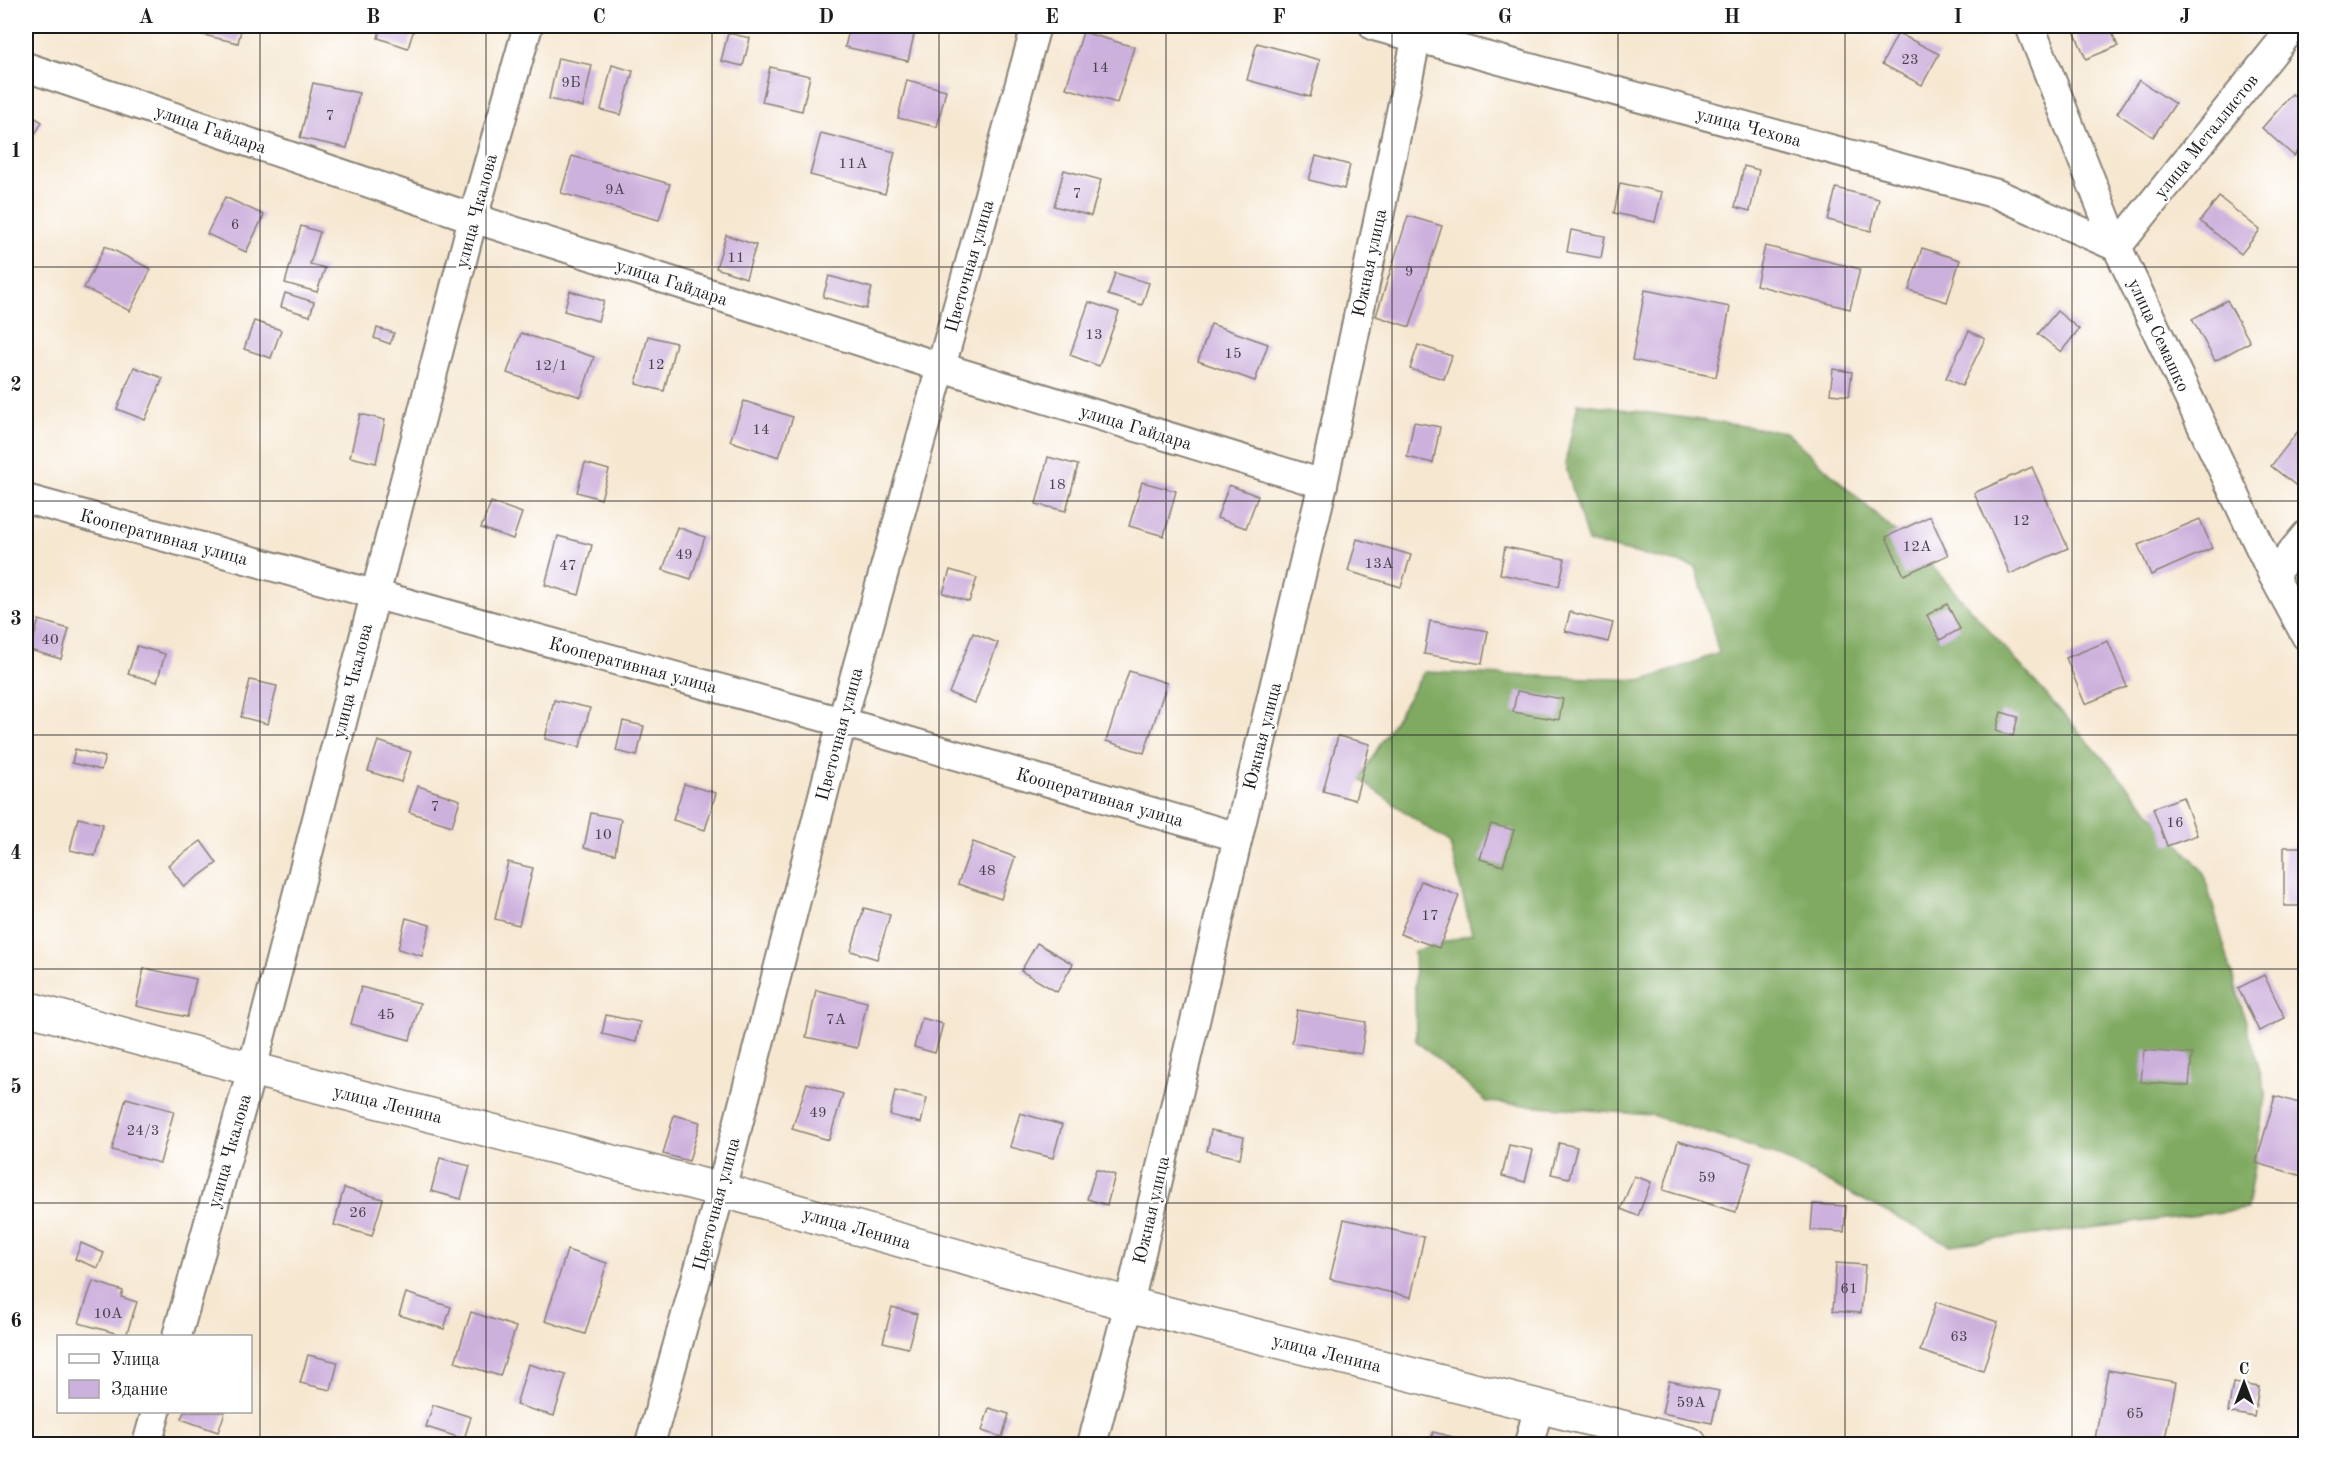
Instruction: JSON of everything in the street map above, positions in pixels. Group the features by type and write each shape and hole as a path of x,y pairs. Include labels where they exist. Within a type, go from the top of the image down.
{"street":[{"name":"улица Чкалова","path":"177,1335 252,1069 473,218 528,26"},
{"name":"Цветочная улица","path":"650,1444 721,1190 842,722 1036,26"},
{"name":"улица Чехова","path":"1374,26 1417,31 1997,194 2117,247"},
{"name":"улица Семашко","path":"2030,26 2117,247 2273,576 2306,636"},
{"name":"улица Металлистов","path":"2117,247 2294,26"},
{"name":"Южная улица","path":"1092,1444 1129,1304 1323,484 1417,31"},
{"name":"улица Гайдара","path":"26,67 473,218 941,367 1323,484"},
{"name":"Кооперативная улица","path":"26,499 842,722 1238,837"},
{"path":"2273,576 2306,535"},
{"name":"улица Ленина","path":"26,1008 721,1190 1129,1304 1690,1444"},
{"path":"1529,1444 1539,1405"},
{"path":"147,1444 156,1413"}],"green space":[{"path":"1578,403 1786,432 1931,565 2203,871 2266,1092 2247,1209 1950,1245 1776,1155 1651,1115 1487,1102 1416,1041 1414,951 1472,934 1450,844 1359,779 1424,672 1645,680 1719,653 1696,567 1588,542 1565,464"}],"building":[{"path":"197,26 242,26 238,43 195,33"},
{"path":"381,26 415,26 408,48 378,38"},
{"path":"850,26 916,26 908,61 845,47"},
{"path":"2072,26 2109,26 2118,46 2086,59"},
{"path":"1083,32 1134,47 1117,103 1066,88"},
{"path":"728,33 750,38 743,66 721,61"},
{"path":"1898,33 1939,54 1922,85 1882,64"},
{"path":"1257,43 1320,60 1310,97 1247,80"},
{"path":"558,58 592,65 583,107 549,99"},
{"path":"612,65 633,71 621,115 601,110"},
{"path":"770,67 810,76 802,111 762,102"},
{"path":"907,80 946,90 937,127 898,118"},
{"path":"2139,80 2175,104 2153,137 2117,113"},
{"path":"313,83 359,93 347,148 300,138"},
{"path":"2292,94 2306,106 2306,143 2294,156 2262,128"},
{"path":"26,112 42,122 26,151"},
{"path":"821,133 895,152 885,194 810,175"},
{"path":"572,156 670,184 659,220 561,193"},
{"path":"1316,156 1350,165 1344,189 1309,180"},
{"path":"1744,166 1759,170 1750,211 1735,207"},
{"path":"1064,170 1101,180 1091,216 1054,206"},
{"path":"1620,183 1662,192 1655,222 1614,213"},
{"path":"1836,188 1879,199 1871,231 1828,220"},
{"path":"225,197 264,215 246,252 207,234"},
{"path":"2219,197 2260,230 2241,254 2200,221"},
{"path":"1408,216 1442,226 1410,327 1376,316"},
{"path":"301,226 320,232 310,264 325,268 317,292 285,283"},
{"path":"1571,230 1605,236 1601,258 1567,252"},
{"path":"726,235 756,245 746,278 716,268"},
{"path":"105,246 151,269 130,311 84,288"},
{"path":"1765,246 1860,269 1850,309 1756,285"},
{"path":"1922,248 1960,260 1947,302 1909,290"},
{"path":"1115,273 1149,283 1142,305 1108,295"},
{"path":"829,276 872,288 866,309 823,297"},
{"path":"1645,290 1730,307 1716,377 1632,360"},
{"path":"570,291 604,301 598,321 564,311"},
{"path":"285,293 314,302 310,316 281,307"},
{"path":"2227,300 2250,342 2215,361 2192,319"},
{"path":"1089,302 1119,312 1099,366 1070,355"},
{"path":"2057,311 2079,329 2061,352 2038,334"},
{"path":"254,321 281,330 271,358 244,349"},
{"path":"1211,324 1268,344 1255,381 1198,361"},
{"path":"377,328 394,333 390,344 374,338"},
{"path":"1969,331 1985,339 1962,386 1946,378"},
{"path":"521,333 594,357 581,397 507,373"},
{"path":"648,336 676,343 664,391 636,384"},
{"path":"1418,345 1452,356 1444,379 1410,369"},
{"path":"134,367 163,378 145,420 117,409"},
{"path":"1833,369 1852,372 1849,396 1830,394"},
{"path":"744,401 793,417 779,457 730,441"},
{"path":"360,414 385,420 376,463 350,457"},
{"path":"2306,421 2306,489 2303,491 2271,466"},
{"path":"1414,422 1440,427 1433,463 1407,457"},
{"path":"1048,457 1078,465 1066,511 1036,504"},
{"path":"585,463 609,470 601,499 577,492"},
{"path":"2032,467 2068,548 2010,574 1974,493"},
{"path":"1142,482 1176,491 1164,536 1129,526"},
{"path":"1229,485 1258,496 1246,528 1217,518"},
{"path":"491,502 522,513 513,539 481,528"},
{"path":"1930,516 1948,555 1904,575 1886,537"},
{"path":"2200,519 2212,548 2151,575 2138,545"},
{"path":"677,527 705,537 691,579 663,570"},
{"path":"558,536 592,545 579,595 545,585"},
{"path":"1357,539 1411,555 1401,587 1348,571"},
{"path":"1505,547 1565,559 1559,586 1500,574"},
{"path":"950,570 977,578 969,602 943,593"},
{"path":"1947,604 1960,629 1940,640 1927,615"},
{"path":"1570,612 1613,623 1608,642 1565,631"},
{"path":"39,620 69,629 61,659 30,650"},
{"path":"1430,621 1488,631 1482,664 1424,654"},
{"path":"973,633 998,643 975,703 949,693"},
{"path":"2108,641 2127,687 2085,704 2066,658"},
{"path":"137,646 165,654 157,682 128,674"},
{"path":"1129,671 1167,683 1144,753 1106,741"},
{"path":"250,680 277,686 268,724 241,717"},
{"path":"1517,691 1563,699 1559,720 1513,712"},
{"path":"554,700 590,708 580,747 545,739"},
{"path":"2001,712 2018,717 2013,736 1996,731"},
{"path":"623,721 644,726 637,756 616,751"},
{"path":"1338,736 1370,744 1355,800 1323,791"},
{"path":"378,741 411,752 401,782 368,771"},
{"path":"75,749 105,757 101,770 72,763"},
{"path":"684,784 716,793 705,830 673,820"},
{"path":"418,786 460,800 452,826 409,812"},
{"path":"2183,797 2197,835 2167,846 2153,808"},
{"path":"591,813 621,819 615,854 584,848"},
{"path":"78,818 103,824 95,856 70,850"},
{"path":"1491,824 1514,830 1503,866 1480,859"},
{"path":"201,841 217,863 184,887 168,865"},
{"path":"973,842 1015,857 1001,899 958,884"},
{"path":"2284,847 2306,847 2306,906 2284,906"},
{"path":"508,862 533,868 519,925 495,919"},
{"path":"1421,881 1459,896 1439,948 1400,934"},
{"path":"864,908 890,915 877,959 851,951"},
{"path":"406,918 430,925 422,956 398,949"},
{"path":"1037,943 1073,964 1057,992 1021,971"},
{"path":"144,968 196,979 187,1017 136,1006"},
{"path":"2264,975 2285,1018 2259,1031 2238,988"},
{"path":"361,987 420,1003 410,1040 351,1024"},
{"path":"816,990 867,1002 857,1048 806,1037"},
{"path":"1297,1010 1366,1022 1361,1054 1292,1043"},
{"path":"606,1015 640,1022 636,1042 602,1034"},
{"path":"922,1018 943,1024 935,1053 914,1047"},
{"path":"2144,1050 2192,1054 2189,1086 2141,1082"},
{"path":"807,1083 843,1094 829,1140 792,1129"},
{"path":"895,1091 927,1098 921,1123 890,1115"},
{"path":"2275,1096 2306,1105 2306,1177 2256,1163"},
{"path":"126,1098 174,1111 160,1163 112,1150"},
{"path":"1020,1113 1062,1125 1053,1158 1010,1147"},
{"path":"674,1115 700,1122 689,1161 663,1154"},
{"path":"1211,1130 1244,1137 1240,1158 1207,1151"},
{"path":"1678,1141 1751,1163 1736,1212 1663,1190"},
{"path":"1559,1143 1577,1147 1569,1178 1551,1174"},
{"path":"1509,1145 1533,1150 1525,1182 1502,1176"},
{"path":"440,1158 470,1166 461,1199 431,1191"},
{"path":"1096,1169 1115,1175 1107,1205 1087,1199"},
{"path":"1634,1176 1651,1182 1638,1216 1621,1209"},
{"path":"344,1188 383,1199 372,1236 334,1225"},
{"path":"1813,1204 1846,1206 1844,1232 1811,1230"},
{"path":"1344,1219 1424,1237 1411,1297 1330,1279"},
{"path":"81,1243 104,1253 98,1268 75,1259"},
{"path":"567,1250 607,1263 585,1334 545,1321"},
{"path":"1836,1263 1865,1265 1861,1313 1833,1311"},
{"path":"93,1281 123,1291 121,1297 137,1302 126,1335 79,1323"},
{"path":"406,1293 451,1307 444,1329 399,1315"},
{"path":"1936,1302 1998,1322 1983,1371 1920,1351"},
{"path":"892,1307 917,1314 908,1348 883,1342"},
{"path":"471,1312 516,1327 500,1376 455,1362"},
{"path":"308,1355 338,1362 331,1390 300,1383"},
{"path":"528,1364 566,1375 554,1416 516,1405"},
{"path":"2108,1370 2176,1382 2164,1444 2094,1444"},
{"path":"1669,1381 1719,1391 1712,1423 1662,1413"},
{"path":"2233,1383 2259,1387 2254,1417 2228,1412"},
{"path":"433,1405 471,1417 464,1439 426,1427"},
{"path":"989,1408 1009,1414 1002,1437 982,1431"},
{"path":"184,1413 225,1413 218,1432 181,1419"},
{"path":"1433,1432 1469,1441 1468,1444 1430,1444"}]}
